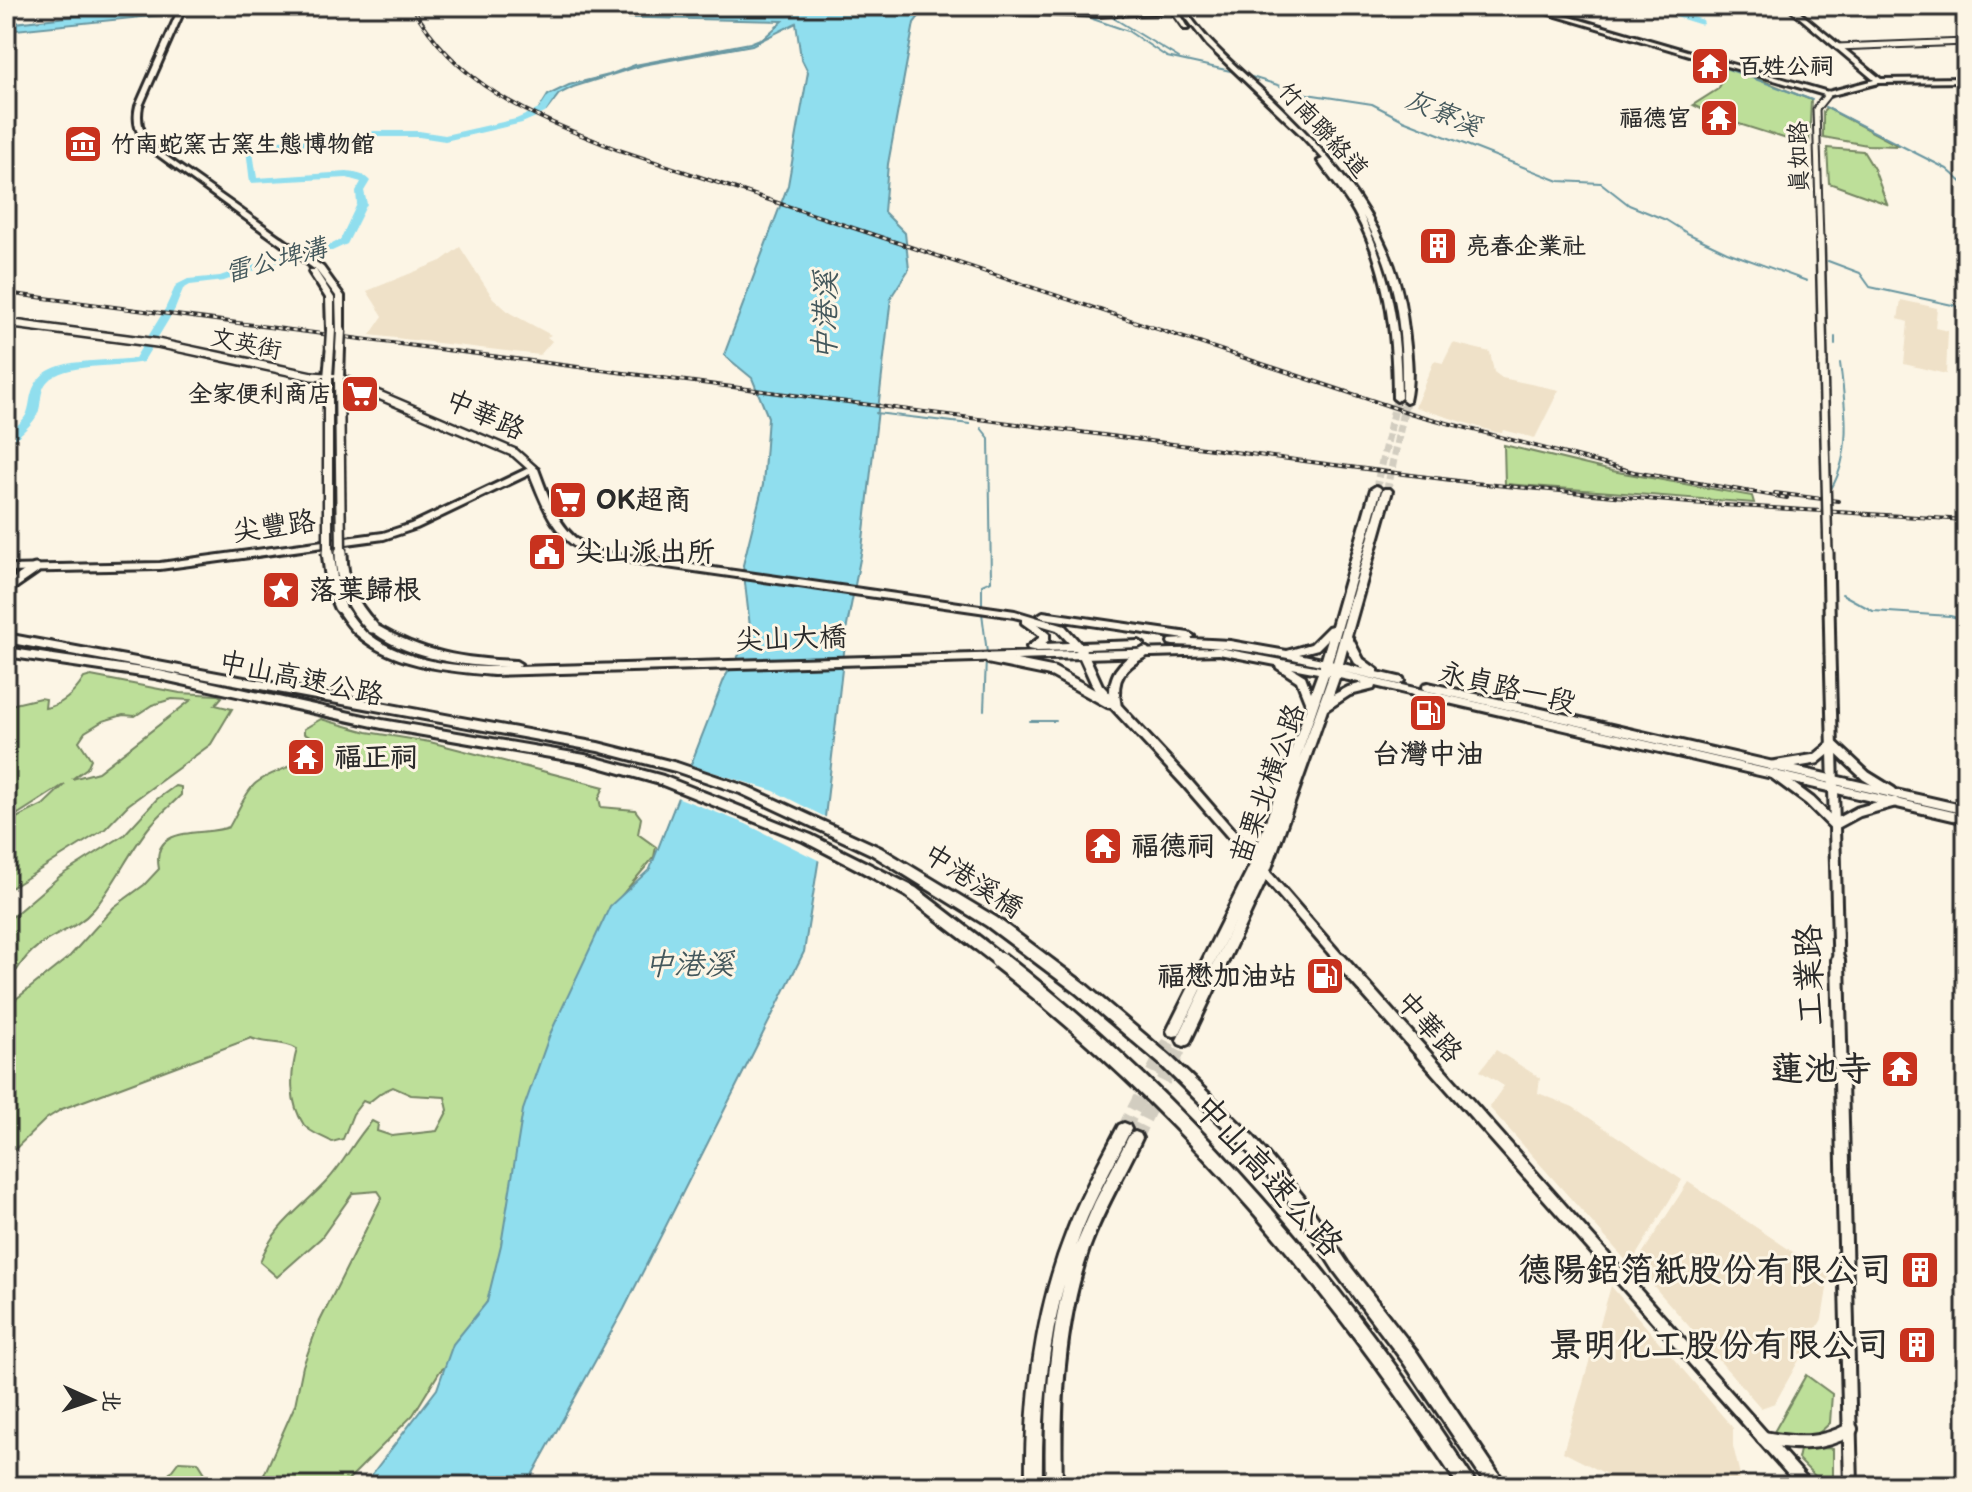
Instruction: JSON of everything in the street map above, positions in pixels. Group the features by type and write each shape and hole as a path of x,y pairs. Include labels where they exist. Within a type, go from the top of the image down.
{"highway":[{"name":"中山高速公路","path":"6,638 464,724"},
{"name":"中山高速公路","path":"6,652 155,674 382,724 585,759"},
{"name":"中港溪橋","path":"464,724 598,747 677,767 744,790 876,851 992,922 1080,988 1155,1051 1248,1141 1298,1201 1341,1267"},
{"name":"中港溪橋","path":"585,759 663,780 807,838 911,892 980,945"},
{"name":"中山高速公路","path":"980,945 1097,1040 1263,1208 1366,1336 1436,1434 1468,1486"},
{"name":"中山高速公路","path":"1341,1267 1410,1357 1498,1486"}],"main road":[{"path":"175,6 174,16 129,122 147,151 299,257 321,276 330,298 336,330 328,561 333,590 340,607 360,632 384,647 449,668 551,668"},
{"path":"174,16 183,6"},
{"path":"877,6 1035,13 1136,13 1177,8 1249,6"},
{"path":"923,6 1161,14 1179,20"},
{"path":"1526,6 1828,94"},
{"path":"1789,6 1879,81"},
{"name":"竹南聯絡道","path":"1177,8 1179,20 1248,84 1325,165 1346,193 1369,235 1392,305 1402,398"},
{"name":"竹南聯絡道","path":"1177,8 1225,63"},
{"name":"真如路","path":"1828,94 1879,81 1966,80"},
{"path":"333,378 341,575 352,602 372,627 396,642 449,660 551,668"},
{"name":"中華路","path":"533,469 561,533 570,543 593,554 1015,614 1061,628 1080,650"},
{"name":"尖豐路","path":"6,569 160,566 384,536 414,526 533,469"},
{"path":"1382,490 1346,636 1331,668 1339,618 1382,490"},
{"path":"1015,614 1095,622 1228,644"},
{"path":"1015,614 1044,634 1032,656"},
{"path":"1272,656 1314,647 1327,638 1339,618"},
{"path":"1346,636 1359,661 1391,682"},
{"name":"永貞路一段","path":"1032,656 1190,642 1228,644 1894,798 1966,819"},
{"name":"永貞路一段","path":"1080,650 1210,650 1272,656"},
{"name":"尖山大橋","path":"551,668 1032,656"},
{"name":"尖山大橋","path":"551,668 1032,656"},
{"path":"1272,656 1301,679 1317,709 1354,688 1391,682"},
{"name":"苗栗北橫公路","path":"1179,1036 1260,869 1331,668"},
{"name":"永貞路一段","path":"1894,798 1966,810"},
{"path":"1034,1486 1035,1415 1046,1321 1071,1238 1130,1133 1083,1247 1064,1316 1051,1411 1054,1486"}],"street":[{"path":"6,7 18,6"},
{"path":"1837,47 1966,42"},
{"name":"真如路","path":"1828,94 1816,109 1830,654"},
{"name":"文英街","path":"6,323 157,343 333,378"},
{"name":"中華路","path":"333,378 515,453 533,469"},
{"path":"6,589 35,569"},
{"name":"中華路","path":"1080,650 1098,687 1806,1486"},
{"path":"1117,707 1112,691 1117,670 1124,662 1148,651"},
{"name":"工業路","path":"1830,654 1851,1486"},
{"path":"1032,656 1053,672 1117,707"},
{"path":"1774,770 1816,759 1833,745 1894,798"},
{"path":"1774,770 1834,825 1894,798"},
{"path":"1763,1438 1810,1445 1831,1442 1851,1429"}],"shaded area":[{"path":"460,247 493,298 510,313 551,335 547,337 552,341 540,355 370,335 383,316 367,291 441,261"},
{"path":"1901,300 1937,308 1935,328 1948,331 1946,374 1904,364 1908,322 1898,319"},
{"path":"1453,343 1490,352 1494,372 1502,378 1559,390 1535,438 1503,430 1502,433 1495,432 1415,407 1434,361 1443,363"},
{"path":"1496,1050 1540,1078 1538,1093 1573,1107 1682,1180 1630,1265 1489,1107 1504,1086 1480,1071"},
{"path":"1688,1182 1829,1276 1822,1319 1775,1403 1761,1408 1635,1265"},
{"path":"1611,1286 1733,1428 1733,1446 1740,1475 1738,1486 1603,1486 1606,1474 1563,1452"}],"green space":[{"path":"1711,65 1726,66 1811,100 1809,146 1717,117 1693,105 1721,84 1704,69"},
{"path":"1827,108 1899,146 1867,145 1823,137 1823,112"},
{"path":"1827,148 1863,151 1874,169 1887,204 1829,183"},
{"path":"1504,445 1612,471 1752,496 1754,503 1505,484"},
{"path":"91,676 180,693 218,695 222,697 215,705 232,709 211,744 128,805 105,829 6,891 6,823 43,805 65,784 18,814 6,813 6,706 40,698 46,699 45,708 57,704 68,698 84,678","holes":["172,699 191,700 98,772 72,779 87,768 91,759 79,741 85,732 103,721 123,715 135,716 152,705"]},
{"path":"321,719 367,732 430,742 604,787 599,798 601,807 635,810 641,818 638,834 656,847 654,857 617,901 677,959 456,1358 440,1371 413,1415 342,1486 259,1486 295,1405 303,1366 318,1325 382,1197 378,1191 353,1193 321,1238 277,1277 260,1262 266,1249 280,1227 333,1174 372,1121 378,1124 377,1131 392,1136 437,1131 448,1110 445,1097 411,1095 393,1087 368,1103 363,1101 353,1114 343,1139 332,1142 313,1133 299,1116 293,1098 292,1078 297,1049 251,1038 62,1109 46,1119 6,1158 6,1007 70,956 114,907 144,885 159,869 158,854 163,844 181,834 229,827 256,783 306,757 318,741 304,734 304,729"},
{"path":"175,786 181,787 181,795 150,826 94,909 75,925 35,948 17,970 6,972 6,922 60,876 124,835 157,799"},
{"path":"1806,1375 1832,1394 1830,1423 1816,1435 1805,1439 1774,1432"},
{"path":"1833,1449 1833,1477 1828,1483 1820,1481 1798,1459 1800,1450"},
{"path":"179,1461 198,1462 213,1486 160,1486"}],"water":[{"path":"163,6 249,6 6,31 6,24"},
{"name":"中港溪","path":"460,6 758,9 770,6 927,6 914,23 888,164 884,212 905,233 909,269 891,297 862,549 847,626 824,826 804,952 624,1309 526,1486 363,1486 437,1389 453,1344 487,1302 501,1245 523,1110 550,1034 610,906 650,869 725,677 751,636 743,565 763,485 768,417 752,378 724,355 788,185 808,72 801,58 796,23 752,45 643,65 573,87 559,94 546,111 540,113 538,111 548,95 569,85 635,65 750,43 765,37 783,21 603,17"}],"pier":[{"path":"687,764 774,791 829,819 822,862 746,824 674,796"}],"waterway":[{"name":"灰寮溪","path":"1068,6 1077,10"},
{"path":"1093,6 1103,10"},
{"path":"1649,6 1701,22"},
{"name":"灰寮溪","path":"1084,16 1128,31 1167,57 1235,72"},
{"path":"1110,16 1179,58"},
{"path":"1640,41 1711,63"},
{"path":"1725,68 1812,100"},
{"name":"灰寮溪","path":"1245,75 1307,94 1372,104 1403,120 1559,181 1601,183 1629,205 1666,220 1687,233 1727,252 1807,281"},
{"name":"雷公埤溝","path":"6,442 32,415 35,394 43,380 55,371 139,360 170,309 179,287 188,282 221,279 310,248 332,248 344,242 362,204 360,191 366,181 347,175 253,181 249,151 277,143 342,141 374,134 419,134 445,138 519,121 542,111 550,99"},
{"path":"1825,107 1947,169 1966,186"},
{"path":"1966,213 1961,213 1966,221"},
{"name":"灰寮溪","path":"1828,261 1860,273 1870,287 1966,308"},
{"path":"1835,337 1835,345"},
{"path":"1831,489 1838,475 1845,444 1840,363"},
{"path":"876,413 970,424"},
{"path":"981,428 989,438 991,581 982,585 982,607"},
{"path":"1842,594 1873,611 1950,616 1966,620"},
{"path":"982,613 987,653"},
{"path":"984,710 986,659"},
{"path":"1030,721 1056,721"}],"tunnel":[{"path":"1376,489 1397,398"},
{"path":"1387,491 1406,399"},
{"path":"1124,1129 1174,1031"},
{"path":"1135,1138 1184,1040"}],"railway":[{"path":"412,6 431,34 475,79 527,111 616,149 1413,414 1634,472 1787,498"},
{"path":"6,293 1474,483 1690,503 1966,520"},
{"path":"1775,493 1838,501"}],"place":[{"name":"百姓公祠","path":"1710,66"},
{"name":"福德宮","path":"1719,118"},
{"name":"竹南蛇窯古窯生態博物館","path":"83,144"},
{"name":"亮春企業社","path":"1438,246"},
{"name":"全家便利商店","path":"360,394"},
{"name":"OK超商","path":"568,500"},
{"name":"尖山派出所","path":"547,552"},
{"name":"落葉歸根","path":"281,590"},
{"name":"台灣中油","path":"1428,713"},
{"name":"福正祠","path":"306,757"},
{"name":"福德祠","path":"1103,846"},
{"name":"福懋加油站","path":"1325,976"},
{"name":"蓮池寺","path":"1900,1069"},
{"name":"德陽鋁箔紙股份有限公司","path":"1920,1270"},
{"name":"景明化工股份有限公司","path":"1917,1345"}]}
